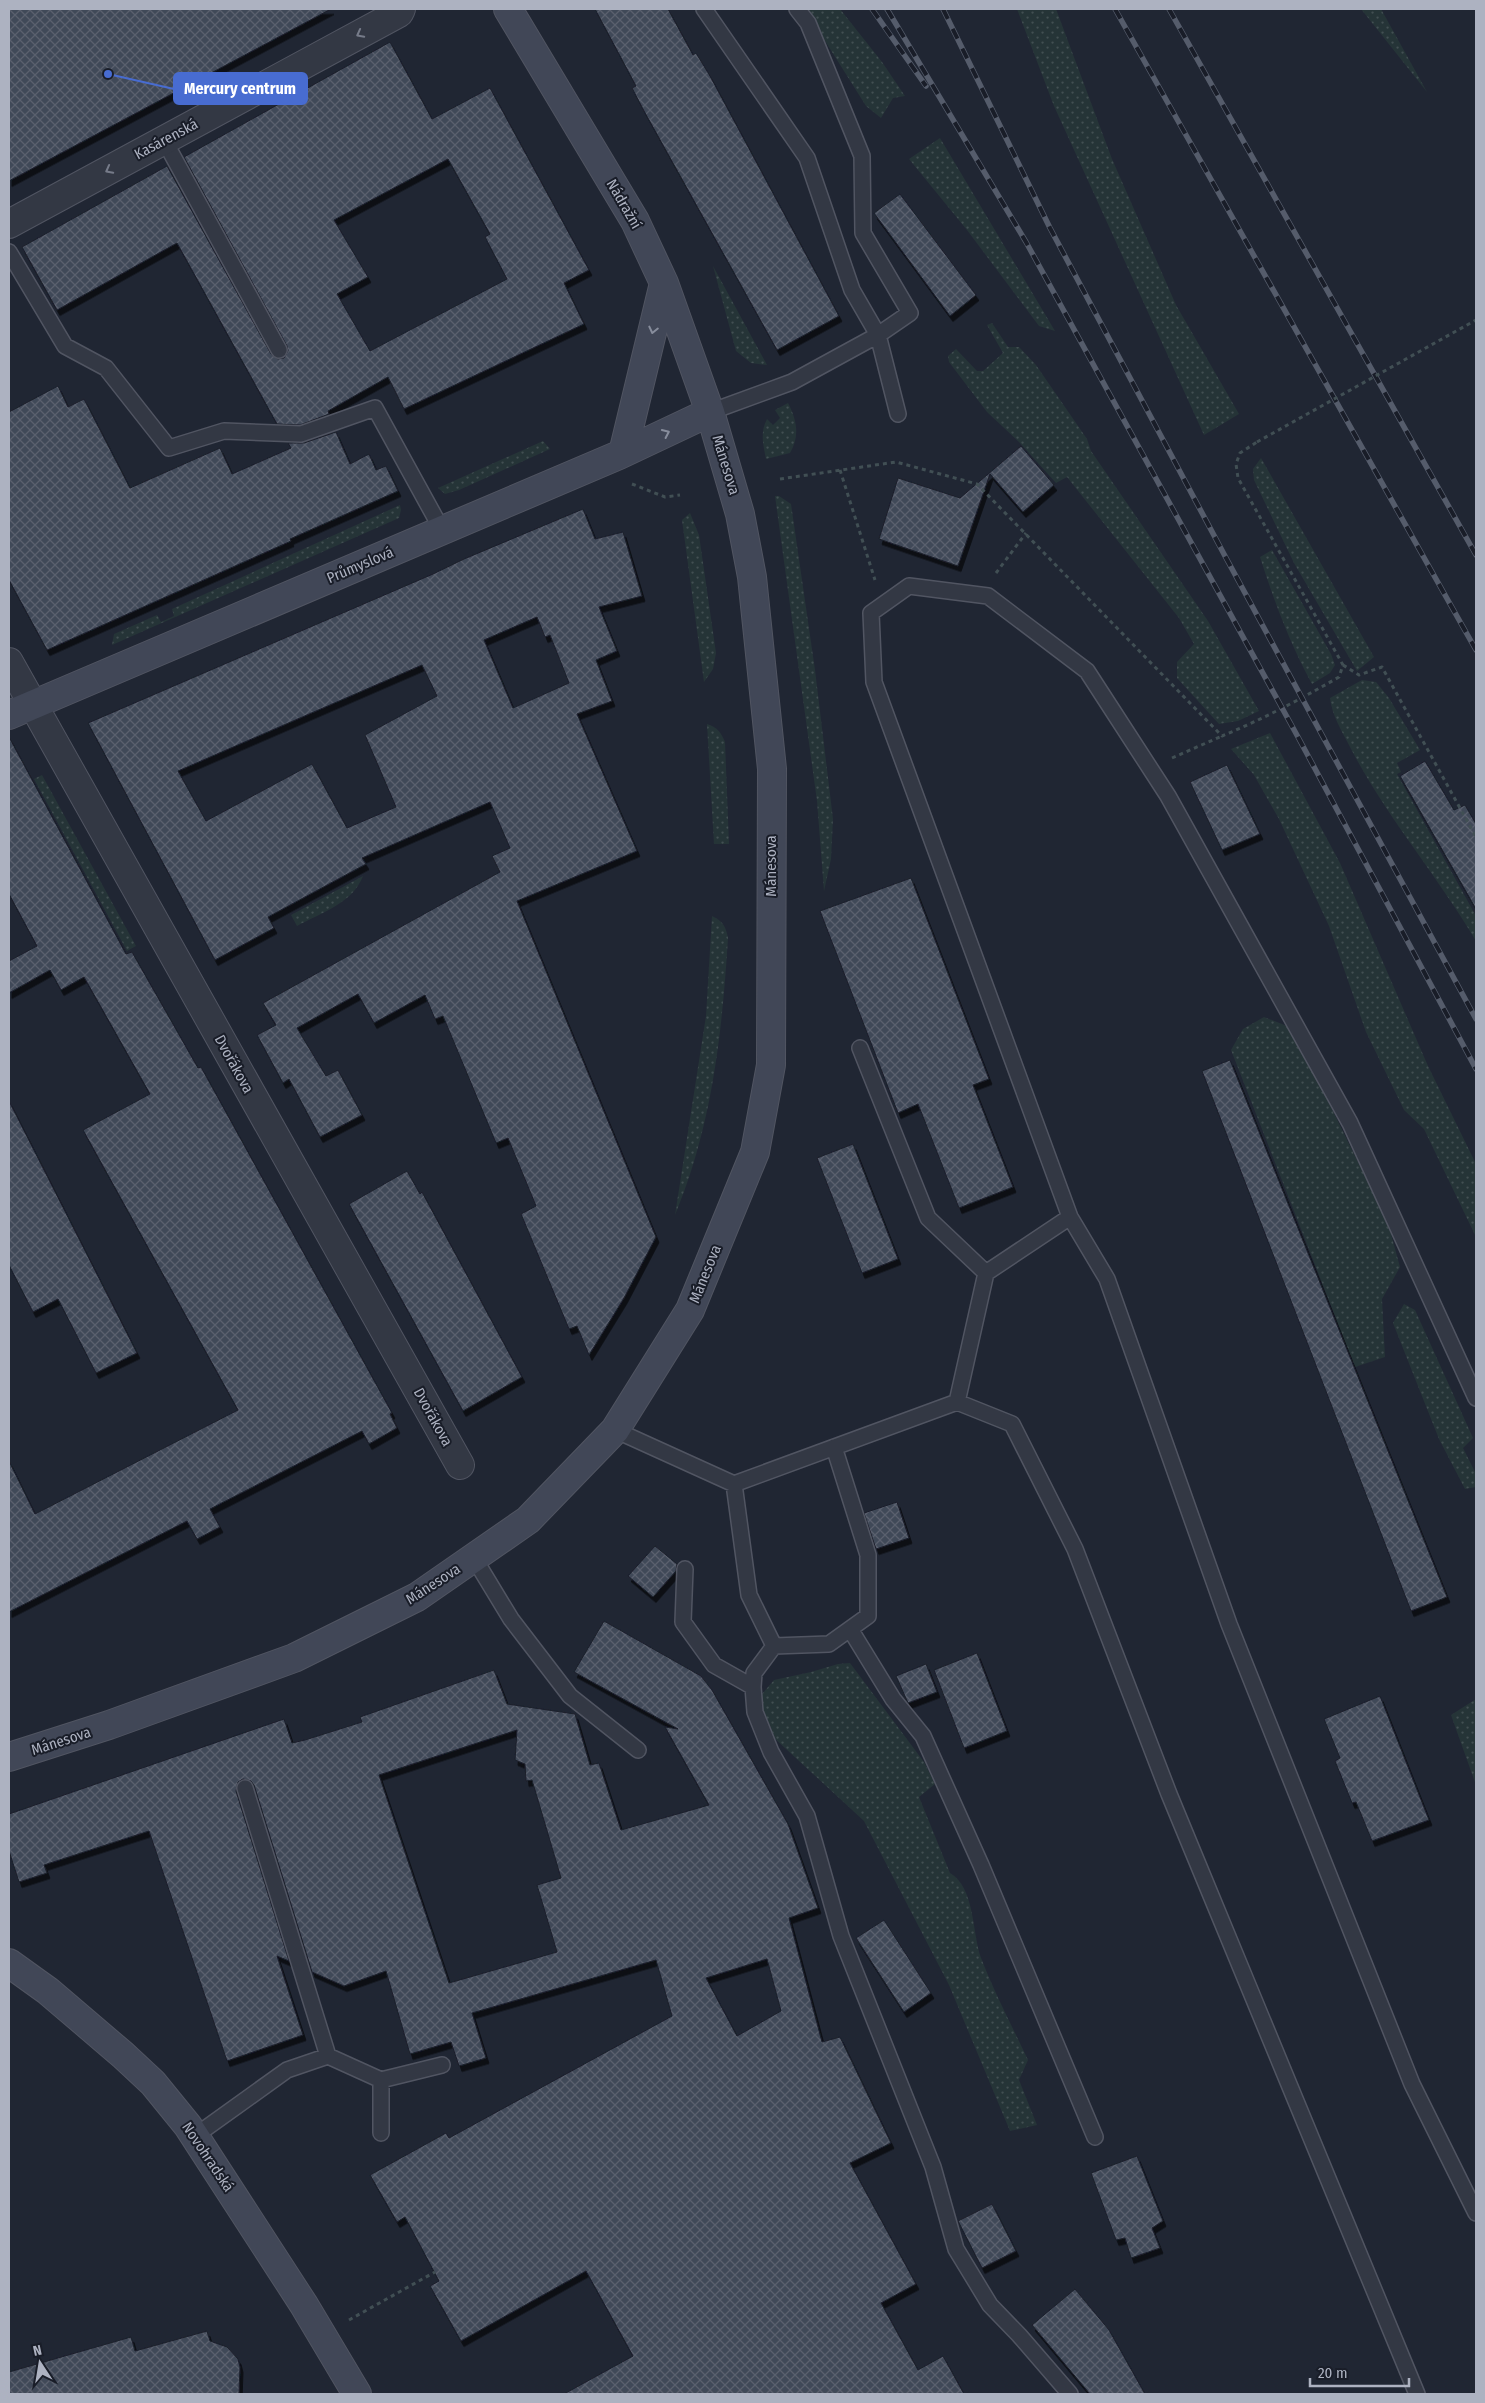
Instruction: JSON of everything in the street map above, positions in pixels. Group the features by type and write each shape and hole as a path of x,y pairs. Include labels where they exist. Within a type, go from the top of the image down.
{"main road":[{"name":"Nádražní","path":"508,9 635,221 664,283 710,412"},
{"path":"623,453 664,283"},
{"name":"Průmyslová","path":"20,710 623,453 710,412"},
{"name":"Mánesova","path":"9,1757 109,1725 294,1658 418,1597 528,1520 615,1430 690,1310 755,1152 771,1065 772,768 752,578 740,514 710,412"},
{"name":"Novohradská","path":"9,1963 48,1991 129,2061 153,2084 195,2136 322,2334 357,2394"}],"street":[{"name":"Kasárenská","path":"9,224 399,13 400,9"},
{"name":"Dvořákova","path":"9,662 20,710 460,1465"}],"lane":[{"path":"704,9 807,158 852,290 878,335 898,414"},
{"path":"710,412 792,382 878,335 910,312 863,233 862,156 808,23 797,9"},
{"path":"164,140 278,350"},
{"path":"9,252 65,346 106,368 169,448 224,431 301,434 375,408 442,530"},
{"path":"1476,1398 1350,1123 1168,796 1087,671 988,596 909,586 871,613 874,682 1070,1217 1107,1279 1229,1624 1412,2084 1476,2214"},
{"path":"860,1048 928,1218 986,1273"},
{"path":"958,1402 986,1273 1070,1217"},
{"path":"615,1430 734,1484 958,1402 1012,1424 1075,1549 1170,1794 1417,2394"},
{"path":"774,1646 829,1644 868,1616 868,1555 834,1447"},
{"path":"734,1484 749,1595 774,1646"},
{"path":"474,1558 511,1620 570,1696 638,1750"},
{"path":"685,1569 682,1622 714,1665 753,1687"},
{"path":"850,1629 893,1699 923,1736 981,1865 1095,2137"},
{"path":"774,1646 754,1672 753,1687 756,1712 771,1752 806,1816 841,1936 933,2167 956,2249 990,2305 1019,2335 1070,2394"},
{"path":"245,1788 328,2056"},
{"path":"195,2136 288,2070 328,2056 381,2080 442,2065"},
{"path":"381,2080 381,2133"}],"path":[{"path":"1476,320 1257,442 1240,453 1236,464 1238,478 1343,665 1359,675 1382,667 1476,837"},
{"path":"780,479 896,462 977,484 1222,736"},
{"path":"840,470 883,605"},
{"path":"626,482 665,497 680,495"},
{"path":"979,595 1026,533"},
{"path":"1149,768 1268,717 1339,677 1343,665"},
{"path":"322,2334 435,2272"}],"shaded area":[{"path":"805,9 840,9 882,62 905,96 893,98 881,118 866,106"},
{"path":"1017,9 1056,9 1112,159 1176,305 1239,414 1204,435 1054,106"},
{"path":"1361,9 1381,9 1427,92"},
{"path":"940,138 1055,331 1039,326 967,230 909,159"},
{"path":"713,266 767,365 751,363 736,351"},
{"path":"992,323 1008,347 1019,347 1036,365 1087,439 1091,451 1208,621 1259,711 1238,721 1219,724 1177,678 1177,662 1194,644 1179,618 1067,477 1056,483 1019,442 987,412 949,362 948,356 956,349 977,371 983,371 1003,353 987,325"},
{"path":"788,403 794,416 796,428 793,447 790,453 766,459 763,429 767,419 773,425 780,418 775,410"},
{"path":"543,441 550,449 459,490 445,494 438,488"},
{"path":"1261,458 1374,657 1357,671 1294,563 1254,480 1253,469"},
{"path":"775,496 779,496 791,504 815,670 833,819 831,859 824,891 817,801"},
{"path":"400,505 399,518 112,645 114,634 157,615 161,622 174,616 172,609"},
{"path":"690,513 699,535 716,653 713,669 704,682 682,520"},
{"path":"1272,550 1331,654 1335,665 1330,673 1312,684 1283,622 1260,557"},
{"path":"1362,680 1376,682 1389,698 1420,750 1397,763 1401,772 1397,774 1476,916 1476,941 1445,892 1379,797 1335,717 1330,698"},
{"path":"707,724 718,730 725,742 729,844 714,844"},
{"path":"1270,733 1340,863 1428,1066 1476,1164 1476,1237 1424,1129 1404,1110 1366,1032 1329,926 1279,819 1254,775 1231,749"},
{"path":"42,775 136,946 127,951 34,779"},
{"path":"363,876 352,893 344,900 326,912 297,926 291,915"},
{"path":"712,916 723,925 728,938 718,1044 713,1079 698,1148 675,1215 706,1016"},
{"path":"1264,1017 1292,1028 1388,1223 1400,1267 1382,1299 1385,1357 1355,1367 1231,1050 1243,1029"},
{"path":"1404,1304 1415,1310 1473,1438 1463,1448 1476,1474 1476,1487 1465,1489 1439,1439 1393,1323"},
{"path":"850,1663 924,1762 935,1784 919,1797 950,1873 964,1889 972,1911 981,1958 1028,2060 1019,2080 1037,2125 1010,2131 949,1985 864,1821 772,1736 762,1716 762,1694 774,1680 838,1664"},
{"path":"1476,1699 1476,1785 1451,1715"}],"building":[{"path":"9,9 331,9 9,181"},
{"path":"595,9 668,9 693,55 696,53 710,76 839,316 777,350 644,111 632,88 636,86"},
{"path":"390,42 432,119 490,88 589,270 564,283 584,324 404,409 388,377 328,411 329,414 300,425 277,424 177,243 57,310 22,247 167,166 271,354 278,359 284,358 288,351 287,346 184,157","holes":["448,159 490,234 485,237 507,279 370,351 337,294 368,277 334,220"]},
{"path":"900,194 976,295 950,316 874,213"},
{"path":"58,386 68,407 84,399 130,488 220,448 232,474 291,448 288,443 304,443 336,432 350,464 369,454 376,470 386,466 398,491 47,650 9,580 9,412"},
{"path":"1021,446 1054,485 1023,512 990,474 958,566 879,539 898,478 960,498"},
{"path":"583,509 595,539 623,532 642,596 599,607 617,651 596,660 612,701 577,714 637,851 517,901 656,1237 624,1298 589,1355 577,1326 569,1329 521,1214 536,1206 508,1138 496,1143 443,1016 435,1019 425,995 374,1023 358,994 297,1028 326,1076 338,1070 362,1115 320,1137 289,1079 283,1083 257,1035 276,1025 263,1003 500,872 492,856 510,848 490,802 362,858 366,864 268,917 274,928 215,960 88,723","holes":["537,617 545,637 550,635 569,683 513,708 484,640","422,665 437,696 365,735 396,807 347,828 312,764 206,821 178,771"]},
{"path":"9,737 126,954 132,952 198,1068 201,1067 392,1413 390,1414 397,1428 369,1444 362,1431 210,1509 220,1527 197,1539 187,1521 9,1612 9,1461 35,1514 238,1410 83,1130 150,1094 84,977 61,990 50,970 9,993 9,961 37,946 9,894"},
{"path":"1425,761 1454,810 1465,805 1476,824 1476,909 1400,776"},
{"path":"1227,765 1260,834 1222,850 1190,782"},
{"path":"911,878 989,1079 973,1085 1013,1187 959,1208 918,1104 898,1113 820,911"},
{"path":"1230,1060 1447,1597 1411,1611 1202,1071"},
{"path":"9,1101 137,1353 96,1373 58,1299 33,1312 9,1265"},
{"path":"853,1144 898,1259 862,1273 817,1158"},
{"path":"407,1171 420,1194 422,1192 522,1377 463,1411 349,1204"},
{"path":"897,1502 909,1538 876,1549 864,1513"},
{"path":"655,1546 677,1564 676,1571 653,1597 628,1576"},
{"path":"604,1621 701,1676 712,1690 788,1824 818,1908 789,1918 822,2042 840,2037 891,2143 850,2163 916,2284 881,2303 918,2370 943,2356 964,2394 564,2394 633,2356 586,2271 461,2341 430,2286 439,2281 405,2217 397,2222 370,2175 446,2133 449,2138 672,2016 656,1960 472,2013 486,2058 459,2066 451,2042 410,2054 386,1971 344,1986 312,1972 254,1785 251,1781 243,1779 238,1782 236,1791 289,1961 277,1956 303,2035 227,2061 149,1831 44,1865 47,1873 19,1882 9,1851 9,1814 284,1719 292,1743 305,1740 362,1722 360,1717 494,1670 507,1704 575,1714 590,1765 599,1763 621,1830 709,1805 665,1727 678,1729 574,1672","holes":["517,1730 515,1760 525,1764 526,1781 532,1780 561,1878 537,1885 557,1952 449,1983 379,1775","767,1959 781,2011 737,2036 706,1978"]},
{"path":"977,1653 1007,1731 964,1748 934,1670"},
{"path":"926,1664 937,1692 908,1703 896,1676"},
{"path":"1380,1696 1429,1820 1372,1841 1356,1802 1352,1803 1335,1761 1340,1758 1324,1719"},
{"path":"884,1920 931,1993 904,2012 856,1938"},
{"path":"1137,2156 1163,2221 1152,2228 1160,2248 1131,2258 1125,2238 1116,2240 1091,2173"},
{"path":"992,2204 1016,2251 982,2268 958,2221"},
{"path":"1075,2289 1109,2330 1145,2394 1090,2394 1032,2325"},
{"path":"207,2331 210,2341 227,2347 238,2359 240,2367 239,2394 9,2394 9,2372 131,2337 135,2351"}],"railway":[{"path":"872,9 926,86"},
{"path":"887,9 1026,242 1298,737 1476,1069"},
{"path":"943,9 1050,228 1476,1019"},
{"path":"1115,9 1476,650"},
{"path":"1169,9 1476,555"}],"place":[{"name":"Mercury centrum","path":"108,74"}]}
